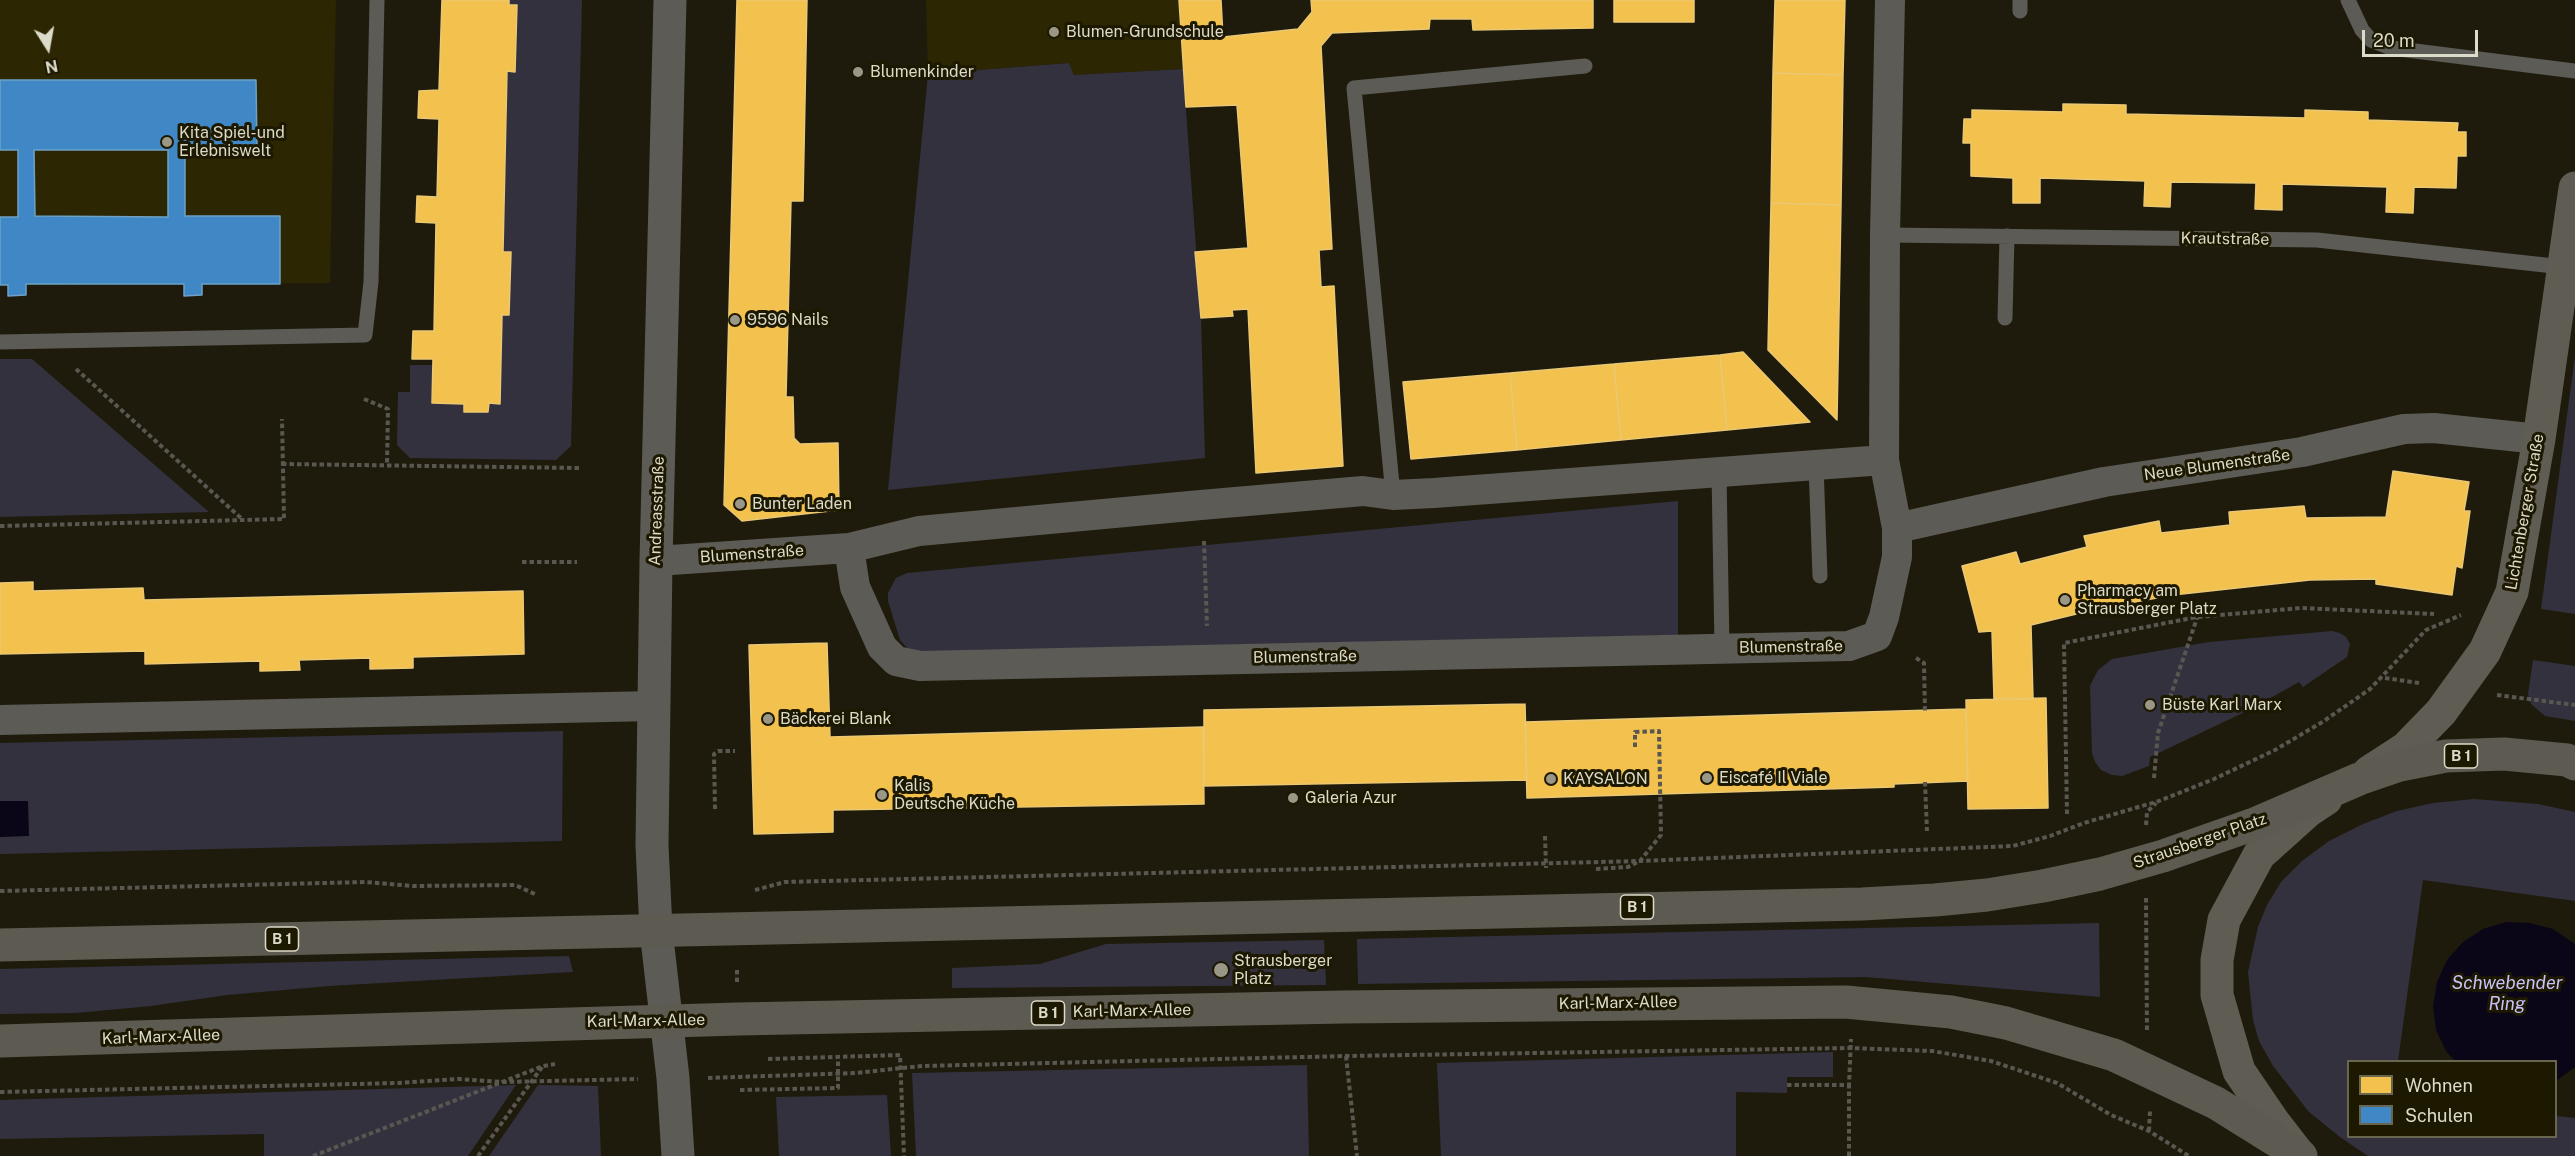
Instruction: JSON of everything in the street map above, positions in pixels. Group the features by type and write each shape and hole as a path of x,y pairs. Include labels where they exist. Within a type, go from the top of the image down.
{"main road":[{"name":"Lichtenberger Straße","path":"2356,780 2406,748 2441,712 2486,651 2512,592 2539,439 2575,188"},
{"name":"Strausberger Platz","path":"656,930 1862,904 1977,896 2100,874 2163,856 2257,823 2356,780 2400,765 2446,756 2504,754 2566,760 2575,764"},
{"name":"Strausberger Platz","path":"2300,1155 2272,1121 2239,1071 2217,995 2217,960 2224,920 2259,855 2308,811 2356,780"},
{"name":"B 1","path":"0,945 656,930"},
{"name":"Karl-Marx-Allee","path":"0,1041 666,1021 1332,1007 1846,1002 1951,1012 2006,1023 2114,1055"},
{"name":"Strausberger Platz","path":"2114,1055 2216,1103 2300,1155"}],"street":[{"name":"Andreasstraße","path":"670,0 656,561 652,844 656,930 678,1156"},
{"path":"1884,460 1885,235 1890,0"},
{"name":"Neue Blumenstraße","path":"1897,528 2104,482 2302,452 2404,429 2434,428 2539,439"},
{"name":"Blumenstraße","path":"656,561 849,548 919,531 1363,491 1393,495 1884,460 1897,528 1897,557 1884,617 1877,636 1849,646 920,666 896,661 882,647 855,587 849,548"},
{"path":"0,720 654,706"}],"lane":[{"path":"0,342 365,336 371,282 377,0"},
{"path":"2348,0 2362,30 2371,40 2391,48 2575,71"},
{"path":"1393,495 1354,88 1585,66"},
{"name":"Krautstraße","path":"1885,235 2317,240 2563,267"},
{"path":"2005,318 2007,236"},
{"path":"1816,465 1820,576"},
{"path":"1719,472 1722,648"}],"path":[{"path":"45,341 242,519"},
{"path":"364,399 388,409 387,465"},
{"path":"0,526 284,519 282,419"},
{"path":"282,465 579,468"},
{"path":"1205,544 1208,659"},
{"path":"522,562 577,562"},
{"path":"752,890 785,882 1546,866 2013,846 2050,837 2084,823 2158,801 2214,779 2275,750 2324,721 2370,689 2427,630 2512,592"},
{"path":"2067,814 2064,643 2197,617 2301,608 2434,614"},
{"path":"2154,778 2158,733 2197,617"},
{"path":"1916,658 1924,663 1925,712"},
{"path":"2529,699 2575,705"},
{"path":"1596,869 1628,867 1640,861 1661,835 1659,731 1635,732 1635,747"},
{"path":"715,809 714,754 718,751 735,751"},
{"path":"1925,782 1927,831"},
{"path":"1545,836 1546,866"},
{"path":"0,891 365,882 413,886 515,885 546,899"},
{"path":"2145,892 2147,1037"},
{"path":"1849,1156 1851,1035"},
{"path":"720,1077 838,1074 922,1066 1346,1056 1850,1048 1932,1051 1991,1061 2057,1083 2111,1115 2149,1131 2189,1156"},
{"path":"768,1059 900,1056 904,1156"},
{"path":"1346,1056 1357,1156"},
{"path":"741,1090 838,1088 838,1057"},
{"path":"313,1156 552,1064"},
{"path":"477,1156 543,1066"},
{"path":"0,1092 399,1083 459,1079 503,1082 630,1079"},
{"path":"1787,1085 1849,1084"}],"shaded area":[{"name":"Kita Spiel-und Erlebniswelt","path":"0,0 336,0 330,283 0,285"},
{"path":"509,0 582,0 571,446 556,460 410,458 397,445 398,392 410,392 410,365 432,365 432,403 500,404"},
{"name":"Blumen-Grundschule","path":"926,0 1179,0 1183,69 1074,75 1069,63 928,74"},
{"path":"1069,63 1074,75 1183,69 1201,318 1205,458 888,490 928,74"},
{"path":"2575,356 2575,614 2541,609"},
{"path":"0,359 32,359 209,512 0,517"},
{"path":"1678,501 1678,635 923,652 909,650 900,640 888,601 888,593 896,578 907,573"},
{"path":"2332,631 2346,637 2350,644 2347,657 2303,687 2299,682 2251,709 2150,757 2149,766 2122,776 2101,770 2095,762 2092,753 2090,686 2098,670 2112,659 2209,642"},
{"path":"2533,660 2575,666 2575,721 2545,716 2531,704 2528,694"},
{"path":"563,731 562,841 0,854 0,743"},
{"path":"2474,799 2538,804 2575,812 2575,901 2423,880 2398,1060 2347,1060 2347,1138 2557,1138 2557,1116 2575,1118 2575,1156 2368,1156 2309,1112 2273,1066 2259,1041 2253,1020 2248,972 2258,927 2267,905 2281,882 2302,861 2329,841 2363,824 2397,811 2433,803"},
{"path":"2099,923 2100,997 1866,977 1358,984 1357,939"},
{"path":"1324,940 1326,985 952,988 952,968 1040,964 1106,944"},
{"path":"569,956 573,972 329,986 227,995 151,1006 76,1013 0,1014 0,969"},
{"path":"1833,1052 1833,1077 1787,1077 1787,1093 1736,1092 1736,1156 1441,1156 1437,1063"},
{"path":"1307,1065 1309,1156 916,1156 912,1073"},
{"path":"516,1085 468,1156 264,1156 264,1134 0,1139 0,1100"},
{"path":"538,1085 598,1086 601,1156 489,1156"},
{"path":"887,1095 891,1156 779,1156 776,1097"}],"water":[{"path":"0,801 28,801 29,836 0,837"},
{"name":"Schwebender Ring","path":"2506,922 2530,923 2553,929 2575,944 2575,1067 2557,1080 2557,1060 2454,1060 2446,1051 2436,1030 2433,1006 2437,982 2447,960 2463,942 2483,929"}],"building: Wohnen":[{"path":"442,0 509,0 509,5 517,5 515,72 507,71 503,252 511,252 509,315 502,315 500,404 489,403 488,412 464,412 464,404 432,403 433,359 412,359 413,331 434,331 436,223 416,222 417,196 437,197 439,119 418,118 419,91 439,90"},
{"path":"737,0 807,0 803,201 791,201 786,397 793,397 794,438 800,444 838,443 839,510 742,521 724,505"},
{"path":"1179,0 1221,0 1223,37 1298,29 1312,12 1311,0 1593,0 1593,28 1473,30 1472,19 1430,19 1429,29 1332,33 1321,46 1332,249 1319,250 1321,287 1334,286 1343,466 1256,473 1248,309 1232,310 1233,316 1201,318 1195,252 1248,248 1237,105 1186,107"},
{"path":"1614,0 1694,0 1694,22 1614,22"},
{"path":"1775,0 1845,0 1843,75 1773,73"},
{"path":"1773,73 1843,75 1841,205 1771,203"},
{"path":"2063,104 2126,105 2126,114 2305,118 2305,110 2368,112 2368,120 2458,123 2457,132 2466,132 2466,156 2457,156 2456,188 2414,187 2413,213 2386,212 2387,187 2282,184 2282,210 2255,209 2256,183 2171,182 2170,207 2144,206 2145,181 2040,178 2040,203 2013,203 2013,178 1971,176 1971,143 1963,143 1964,119 1972,119 1972,110 2063,112"},
{"path":"1771,203 1841,205 1837,420 1768,350"},
{"path":"1743,352 1810,422 1727,430 1720,355"},
{"path":"1720,355 1727,430 1621,440 1614,364"},
{"path":"1614,364 1621,440 1517,450 1510,373"},
{"path":"1510,373 1517,450 1411,459 1403,382"},
{"path":"2393,471 2469,482 2464,511 2470,511 2462,568 2456,566 2452,595 2376,584 2376,579 2310,580 2173,595 2097,609 2031,625 2033,699 1994,699 1992,631 1979,632 1962,566 2016,552 2020,564 2087,547 2084,536 2159,521 2161,533 2230,525 2229,512 2304,506 2306,518 2386,517"},
{"path":"33,582 33,591 143,588 144,600 523,591 524,654 413,657 413,668 370,669 370,658 299,660 300,670 260,671 260,661 145,664 145,651 0,654 0,583"},
{"path":"827,643 830,737 1203,727 1204,804 833,810 833,832 754,834 749,645"},
{"path":"2046,698 2048,808 1968,809 1966,700"},
{"path":"1525,704 1527,780 1204,786 1204,710"},
{"path":"1966,709 1968,781 1894,784 1894,787 1527,798 1525,722"}],"building: Schulen":[{"path":"0,80 256,80 257,148 185,148 185,216 280,216 280,284 202,284 202,295 184,296 184,284 26,284 26,295 8,296 8,285 0,285 0,217 18,217 18,150 0,150","holes":["34,150 168,150 168,217 35,216"]}],"place":[{"name":"Blumen-Grundschule","path":"1054,32"},
{"name":"Blumenkinder","path":"858,72"},
{"name":"Kita Spiel-und Erlebniswelt","path":"167,142"},
{"name":"9596 Nails","path":"735,320"},
{"name":"Bunter Laden","path":"740,504"},
{"name":"Pharmacy am Strausberger Platz","path":"2065,600"},
{"name":"Büste Karl Marx","path":"2150,705"},
{"name":"Bäckerei Blank","path":"768,719"},
{"name":"Eiscafé Il Viale","path":"1707,778"},
{"name":"KAYSALON","path":"1551,779"},
{"name":"Kalis Deutsche Küche","path":"882,795"},
{"name":"Galeria Azur","path":"1293,798"},
{"name":"Strausberger Platz","path":"1221,970"}]}
